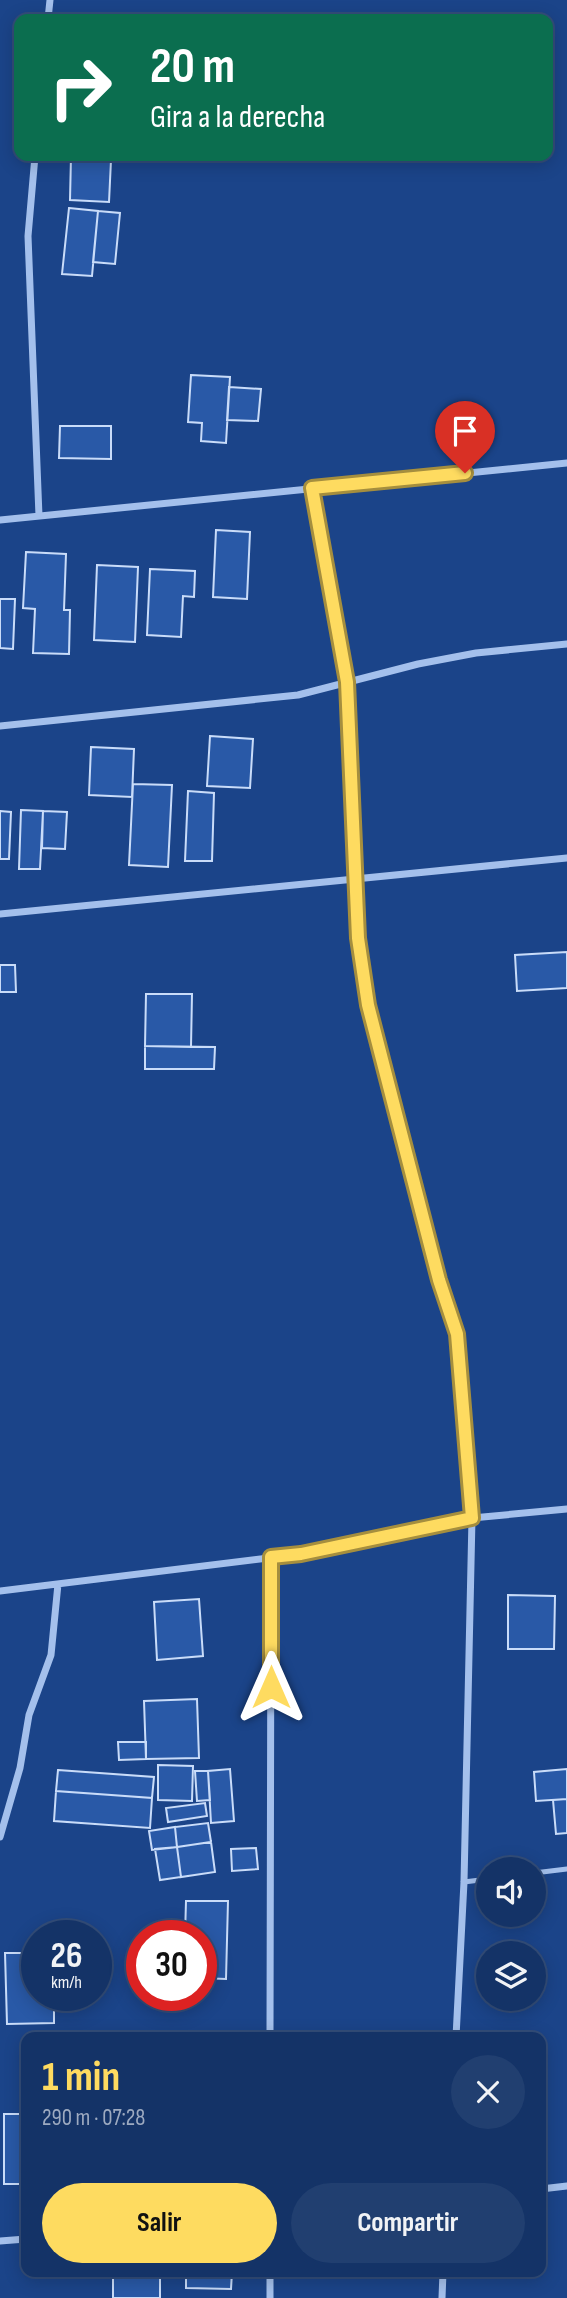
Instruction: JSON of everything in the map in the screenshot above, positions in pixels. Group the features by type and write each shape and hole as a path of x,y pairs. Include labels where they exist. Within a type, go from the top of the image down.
{"street":[{"path":"35,161 28,236 39,516"},
{"path":"0,520 567,463"},
{"path":"312,488 347,682 358,938 368,1005 439,1280 457,1334 472,1518 464,1882 456,2032"},
{"path":"0,726 298,695 418,664 476,653 567,644"},
{"path":"0,914 567,858"},
{"path":"0,1591 301,1554 472,1518 567,1508"},
{"path":"270,2032 271,1557"},
{"path":"0,1837 20,1768 29,1715 51,1655 58,1584"},
{"path":"546,2188 567,2186"},
{"path":"0,2241 21,2239"},
{"path":"270,2277 270,2298"},
{"path":"442,2298 443,2277"}],"lane":[{"path":"546,1872 567,1869"},
{"path":"464,1882 476,1880"}],"building":[{"path":"71,161 111,161 109,202 70,200"},
{"path":"69,208 98,211 92,276 62,274"},
{"path":"98,211 120,213 115,264 93,262"},
{"path":"191,375 230,377 226,443 201,441 202,423 188,422"},
{"path":"229,387 261,389 258,421 227,420"},
{"path":"60,426 111,426 111,459 59,458"},
{"path":"216,530 250,532 247,599 213,597"},
{"path":"26,552 66,554 64,610 70,610 69,654 33,653 35,609 23,608"},
{"path":"97,565 138,567 135,642 94,640"},
{"path":"150,569 195,571 194,597 183,596 181,637 147,635"},
{"path":"0,599 15,599 13,649 0,648"},
{"path":"210,736 253,739 250,788 207,786"},
{"path":"91,747 134,749 132,797 89,795"},
{"path":"133,784 172,785 168,867 129,865"},
{"path":"188,791 214,793 212,861 185,861"},
{"path":"21,810 43,811 40,869 19,869"},
{"path":"0,811 11,812 9,859 0,859"},
{"path":"43,811 67,812 65,849 42,848"},
{"path":"567,952 567,988 517,991 515,955"},
{"path":"0,965 15,965 16,992 0,992"},
{"path":"146,994 192,994 191,1047 145,1046"},
{"path":"145,1046 215,1047 214,1069 145,1069"},
{"path":"508,1595 555,1596 554,1649 508,1649"},
{"path":"199,1599 203,1656 157,1660 154,1602"},
{"path":"197,1699 199,1758 146,1759 144,1701"},
{"path":"118,1742 146,1742 146,1759 119,1760"},
{"path":"158,1765 193,1766 192,1801 158,1800"},
{"path":"230,1769 234,1821 211,1823 208,1771"},
{"path":"567,1769 567,1799 536,1801 534,1772"},
{"path":"58,1770 154,1777 152,1798 56,1791"},
{"path":"195,1771 208,1771 210,1800 197,1801"},
{"path":"56,1791 152,1798 150,1828 54,1821"},
{"path":"567,1799 567,1833 556,1834 553,1800"},
{"path":"205,1803 207,1816 168,1822 166,1808"},
{"path":"208,1823 211,1842 177,1847 175,1827"},
{"path":"175,1827 177,1847 152,1850 149,1831"},
{"path":"211,1842 215,1872 181,1877 177,1847"},
{"path":"177,1847 181,1877 160,1880 155,1849"},
{"path":"256,1848 258,1869 232,1871 231,1849"},
{"path":"186,1901 228,1901 226,1979 217,1979 217,1920 185,1920"},
{"path":"5,1953 21,1953 21,2011 54,2011 54,2023 7,2024"},
{"path":"4,2114 21,2114 21,2184 4,2184"},
{"path":"113,2277 160,2277 160,2298 113,2298"},
{"path":"186,2277 232,2277 231,2289 186,2288"}],"route":[{"path":"271,1687 271,1557 301,1554 472,1518 457,1334 439,1280 368,1005 358,938 347,682 312,488 465,473"}]}
